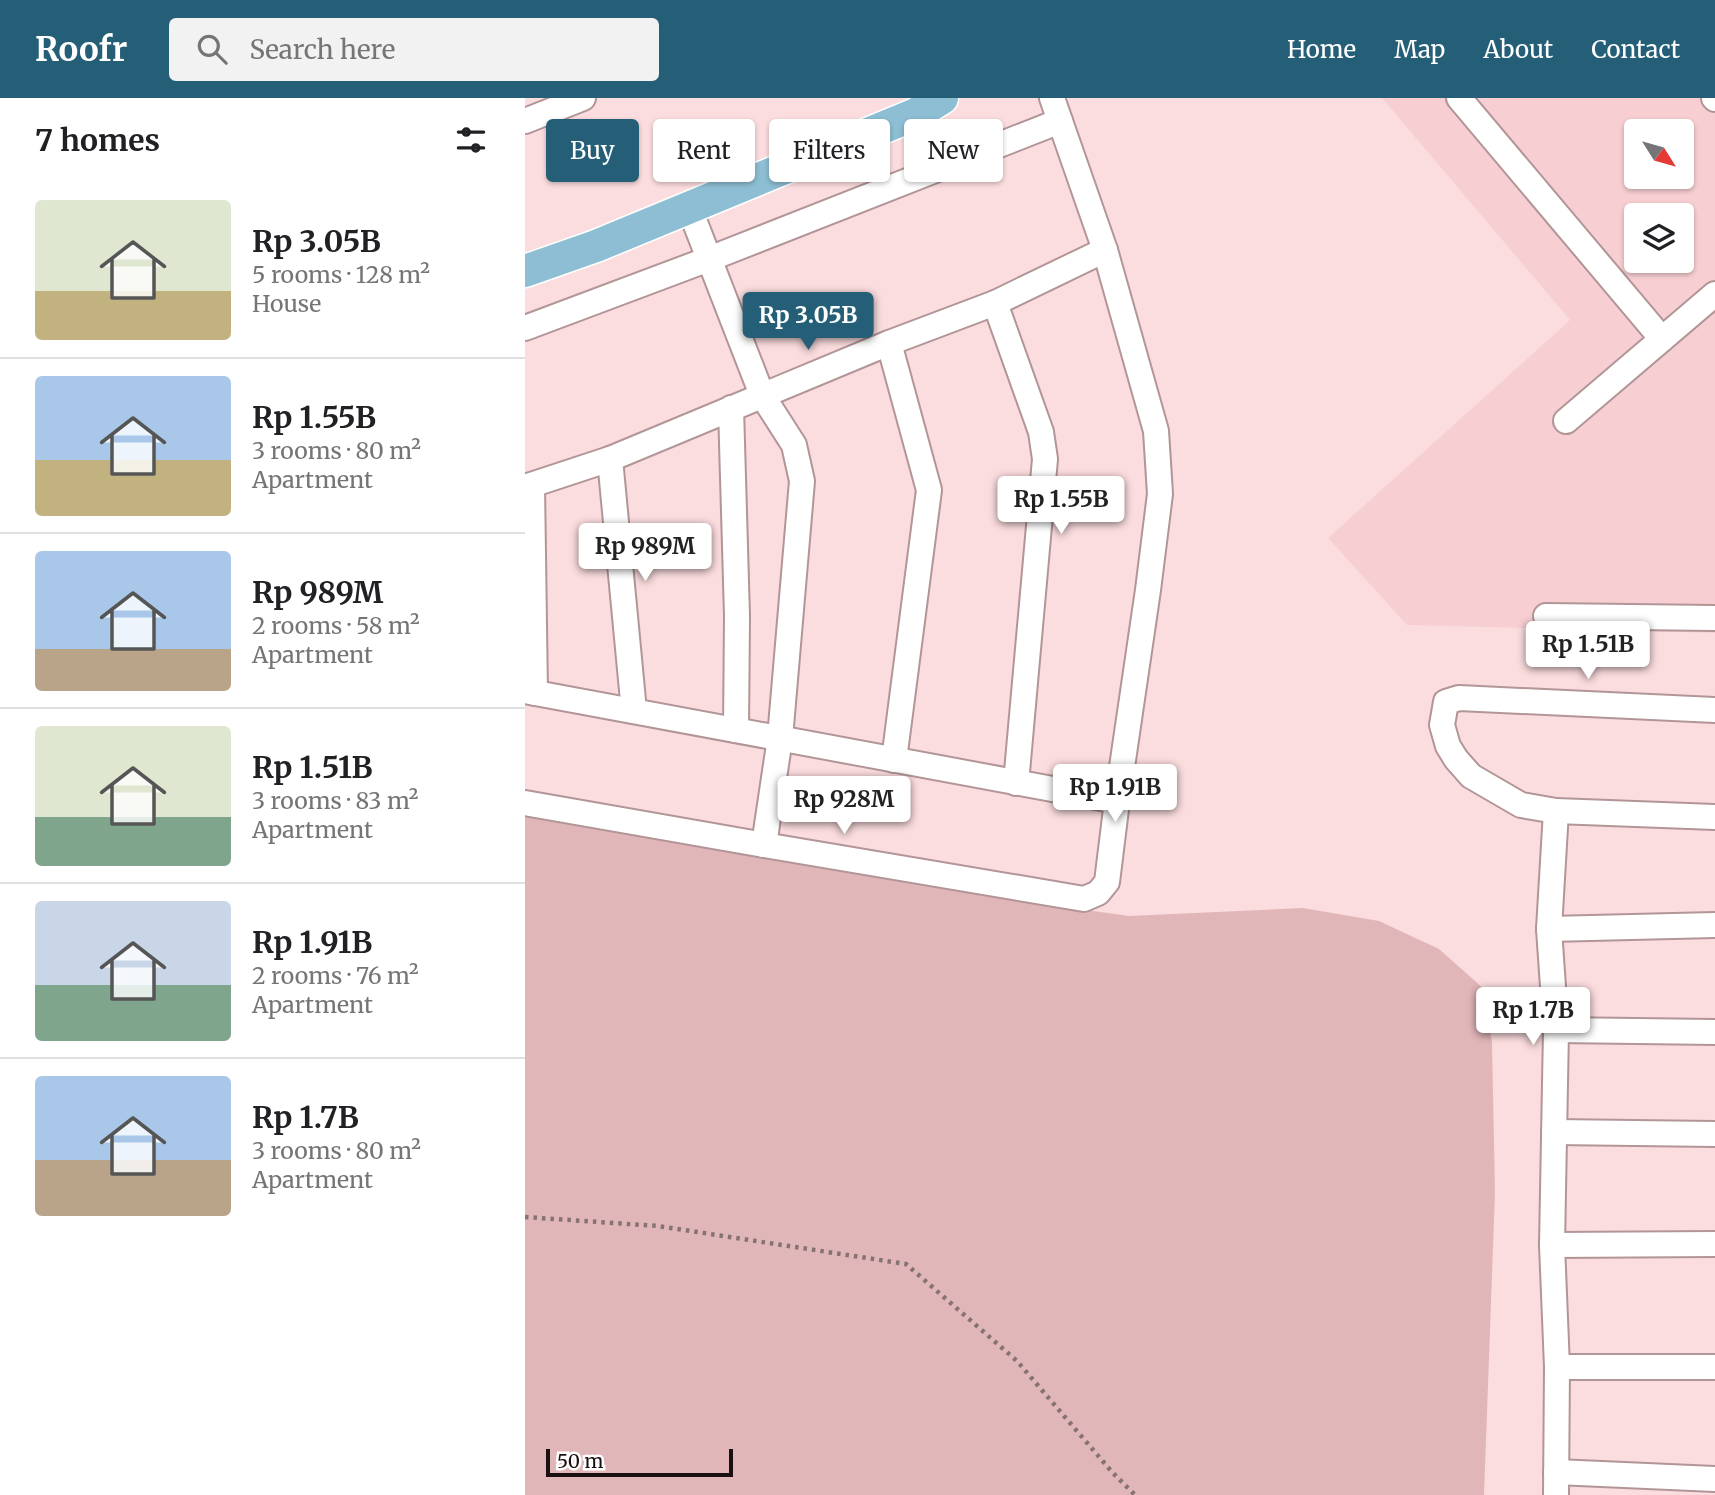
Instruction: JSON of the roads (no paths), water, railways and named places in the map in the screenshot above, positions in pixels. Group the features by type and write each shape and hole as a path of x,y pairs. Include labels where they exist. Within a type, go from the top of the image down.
{"main road":[{"path":"525,271 596,246 916,114 942,98"}],"street":[{"path":"1459,98 1662,339"},
{"path":"525,121 570,100"},
{"path":"525,328 709,259 1056,110 1105,250 1156,431 1160,494 1107,883 1098,893 1084,899 525,803"},
{"path":"689,207 762,395 795,444 802,481 780,738 764,845"},
{"path":"1105,250 995,303 889,343 610,458 529,486 530,692 1117,802"},
{"path":"1566,421 1715,293"},
{"path":"995,303 1041,432 1045,459 1016,783"},
{"path":"889,343 929,490 894,760"},
{"path":"731,408 737,616 736,730"},
{"path":"610,458 634,711"},
{"path":"1546,616 1715,618"},
{"path":"1715,710 1459,698 1446,702 1442,725 1448,746 1456,760 1471,776 1521,805 1556,811 1715,817"},
{"path":"1556,811 1549,929 1556,1030 1552,1245 1556,1484 1715,1479"},
{"path":"1549,929 1715,925"},
{"path":"1556,1030 1715,1032"},
{"path":"1554,1132 1715,1134"},
{"path":"1552,1245 1715,1244"},
{"path":"1556,1367 1715,1367"}]}
